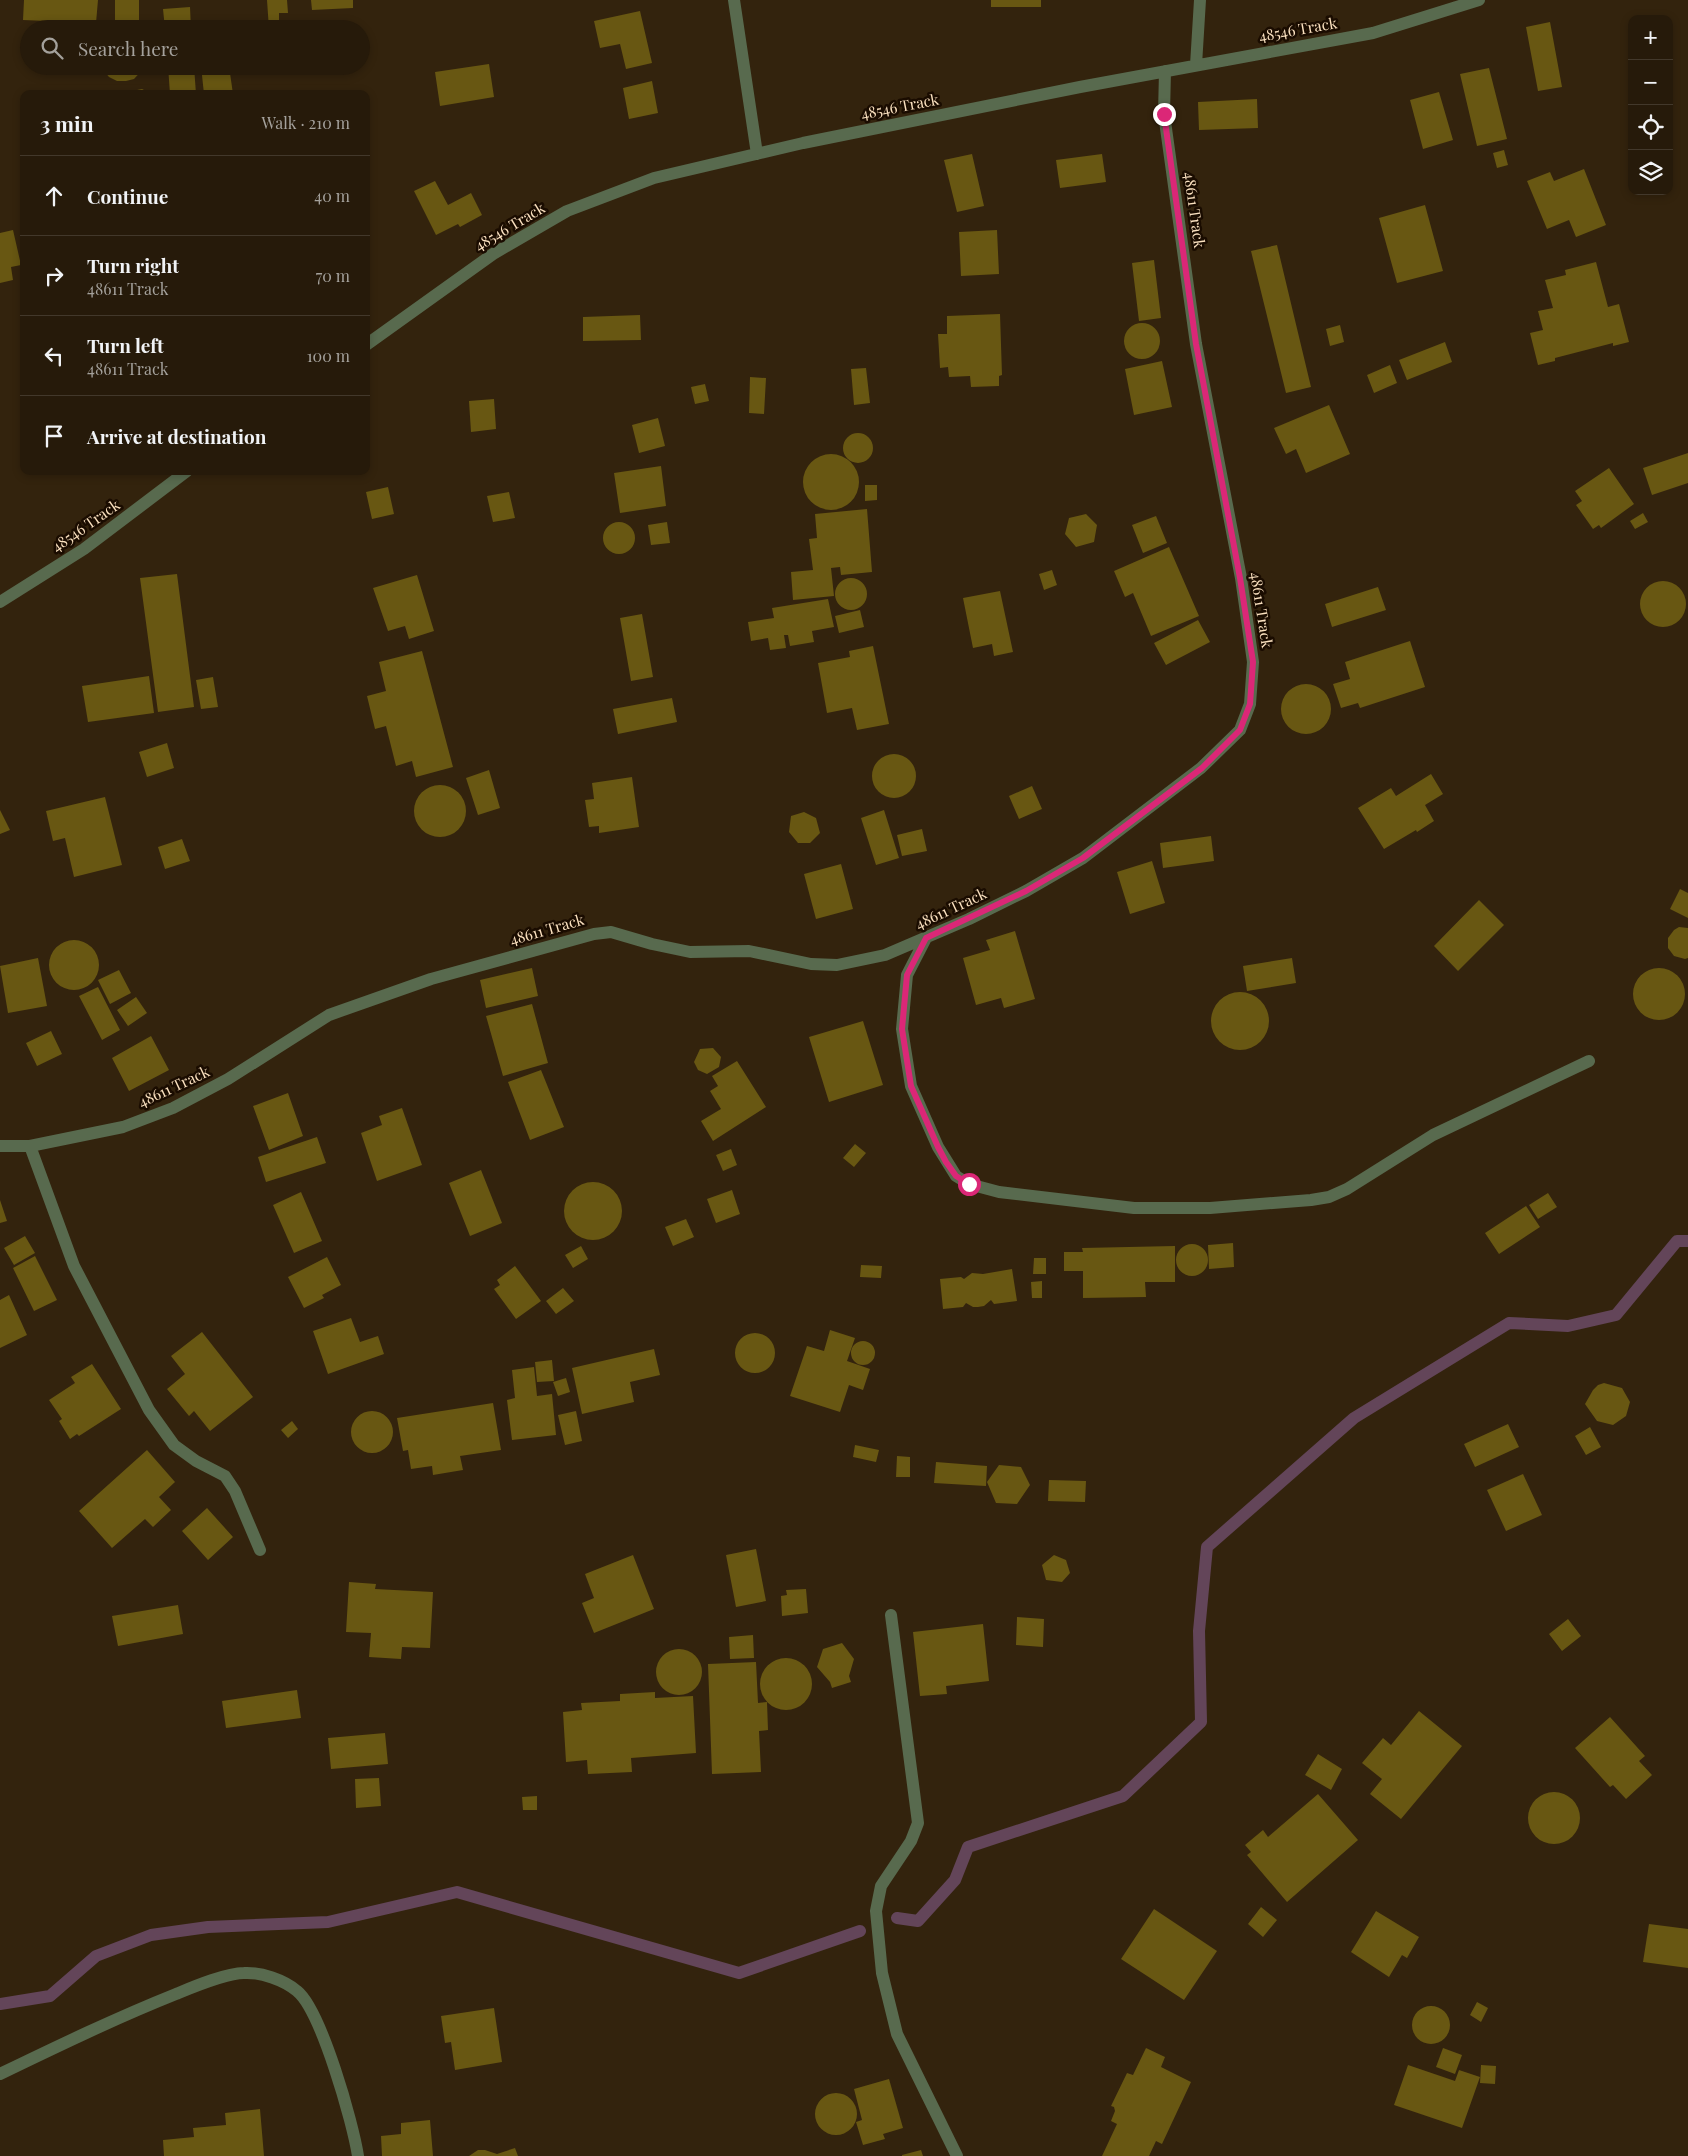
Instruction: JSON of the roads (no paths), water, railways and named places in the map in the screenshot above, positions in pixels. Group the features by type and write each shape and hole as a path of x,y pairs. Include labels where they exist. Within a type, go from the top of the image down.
{"street":[{"path":"734,0 757,154"},
{"path":"1196,64 1200,0"},
{"name":"48546 Track","path":"370,342 493,254 567,211 654,178 803,143 1196,64 1373,33 1479,0"},
{"name":"48611 Track","path":"0,1146 30,1146 123,1127 173,1108 273,1052 329,1015 431,979 594,934 611,932 652,944 690,952 749,951 803,963 837,965 885,955 1026,891 1083,858 1202,768 1240,730 1250,704 1253,662 1240,578 1195,334 1164,114 1165,71"},
{"name":"48546 Track","path":"0,602 84,549 182,475"},
{"path":"926,938 907,975 905,993 902,1029 911,1086 938,1147 956,1176 969,1184 1000,1192 1134,1208 1210,1208 1329,1197 1347,1189 1433,1135 1589,1061"},
{"path":"30,1146 74,1266 149,1410 174,1445 196,1461 225,1476 235,1491 260,1550"},
{"path":"891,1615 918,1823 911,1841 881,1886 876,1911 882,1973 897,2034 958,2156"},
{"path":"0,2074 202,1983 244,1973 275,1978 298,1991 312,2009 354,2129 358,2156"}],"waterway":[{"path":"897,1918 918,1921 955,1880 968,1847 1123,1796 1201,1722 1199,1631 1207,1547 1354,1418 1509,1323 1568,1326 1616,1315 1677,1241 1688,1241"},
{"path":"0,2004 50,1996 96,1956 151,1935 208,1927 328,1922 457,1892 739,1973 860,1931"}]}
